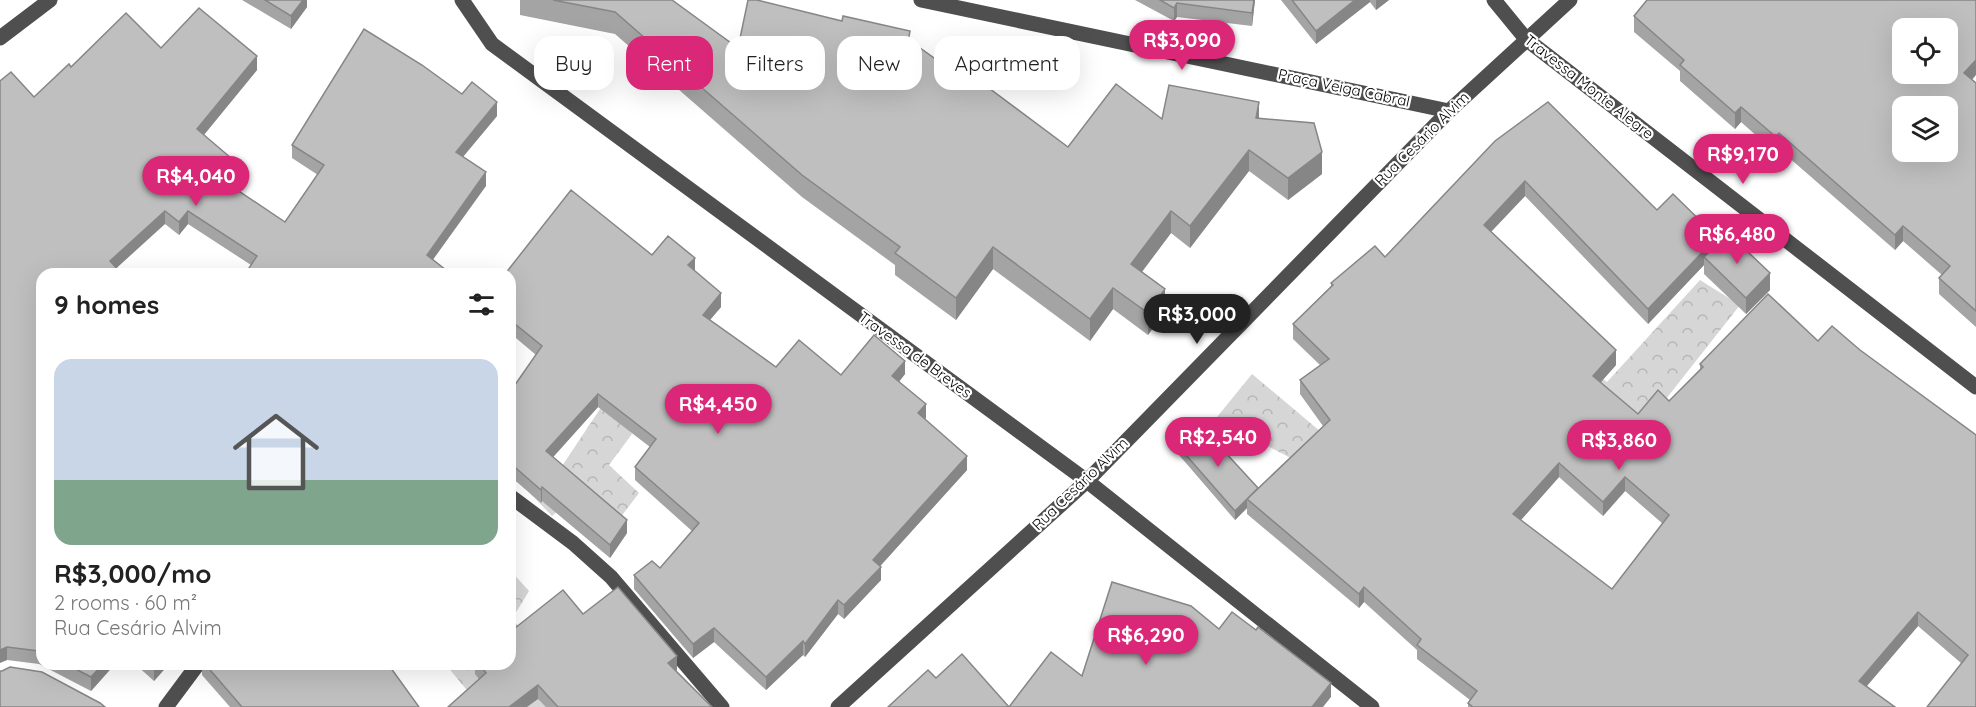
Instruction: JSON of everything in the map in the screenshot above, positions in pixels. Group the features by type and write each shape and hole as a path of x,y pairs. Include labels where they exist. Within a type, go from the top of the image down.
{"street":[{"path":"0,38 50,0"},
{"name":"Travessa de Breves","path":"462,0 492,44 1087,481 1372,707"},
{"name":"Praça Veiga Cabral","path":"921,0 1449,111"},
{"name":"Travessa Monte Alegre","path":"1494,0 1526,39 1976,387"},
{"name":"Rua Cesário Alvim","path":"838,707 1087,481 1449,111 1570,0"},
{"path":"516,500 573,543 611,577 722,707"},
{"path":"166,707 194,670"}],"green space":[{"path":"1700,280 1740,305 1599,484 1582,362 1607,382"},
{"path":"1252,374 1327,437 1300,463 1256,440 1233,434 1217,417"},
{"path":"608,397 632,434 609,465 639,493 620,518 579,493 552,516 521,484 560,469"},
{"path":"516,577 529,591 516,612"},
{"path":"516,623 539,651 546,707 481,707 450,670 516,670"}],"building":[{"path":"265,0 303,0 291,16"},
{"path":"553,0 672,0 725,39 725,90 825,90 825,36 740,36 748,0 757,0 842,21 843,16 910,31 909,36 837,36 837,90 922,90 922,49 934,58 934,90 991,90 1068,147 1116,84 1162,119 1169,85 1259,102 1256,118 1314,123 1322,152 1288,178 1249,150 1190,226 1171,211 1131,264 1165,289 1148,313 1113,288 1090,319 993,247 956,298 895,253 900,247 802,175 704,90 713,90 713,36 643,36 615,12"},
{"path":"1160,0 1254,0 1252,13 1177,3 1174,8"},
{"path":"1292,0 1355,0 1316,31"},
{"path":"1647,0 1976,0 1976,60 1964,73 1976,83 1976,311 1939,278 1950,266 1903,226 1895,235 1779,133 1776,137 1741,107 1735,113 1680,65 1684,60 1634,16"},
{"path":"199,8 257,56 197,129 231,158 215,175 285,222 324,165 292,145 364,29 422,65 462,94 472,82 497,102 456,152 486,172 427,255 443,268 249,268 257,256 188,211 179,222 165,211 110,261 116,268 36,268 36,651 7,647 0,650 0,81 11,72 34,97 69,64 71,67 126,13 161,48"},
{"path":"1548,102 1657,210 1673,194 1717,237 1648,309 1525,181 1484,225 1616,350 1593,376 1638,414 1658,390 1669,401 1703,367 1700,364 1768,294 1818,341 1832,326 1860,350 1976,435 1976,707 1927,707 1968,655 1918,612 1859,681 1895,707 1473,707 1468,703 1477,691 1417,645 1421,639 1364,587 1359,594 1247,499 1330,420 1300,380 1329,359 1293,324 1333,285 1331,283 1375,246 1385,257 1495,141","holes":["1559,463 1603,502 1625,477 1669,515 1612,589 1513,514"]},
{"path":"571,190 652,255 668,236 695,258 688,265 721,293 703,315 776,367 799,340 841,375 874,335 905,361 892,376 926,404 918,413 967,456 873,560 881,567 844,605 838,600 805,644 803,641 766,677 714,628 693,644 634,575 652,561 660,568 699,523 635,467 656,439 598,394 546,451 627,520 610,545 542,487 541,490 516,468 516,383 542,346 516,325 516,268 510,268"},
{"path":"1728,233 1770,273 1746,298 1704,257"},
{"path":"1200,425 1258,488 1235,511 1179,447"},
{"path":"1112,582 1191,606 1219,629 1232,612 1256,630 1258,627 1331,683 1312,707 1009,707 1051,652 1082,676"},
{"path":"618,587 677,656 668,663 712,707 558,707 538,685 509,707 448,707 486,673 484,670 516,670 516,627 563,590 583,614"},
{"path":"962,654 1009,707 888,707 928,670 936,678"},
{"path":"10,667 42,672 105,707 0,707 0,671"},
{"path":"78,670 97,670 91,677"},
{"path":"210,670 392,670 419,707 242,707"}]}
